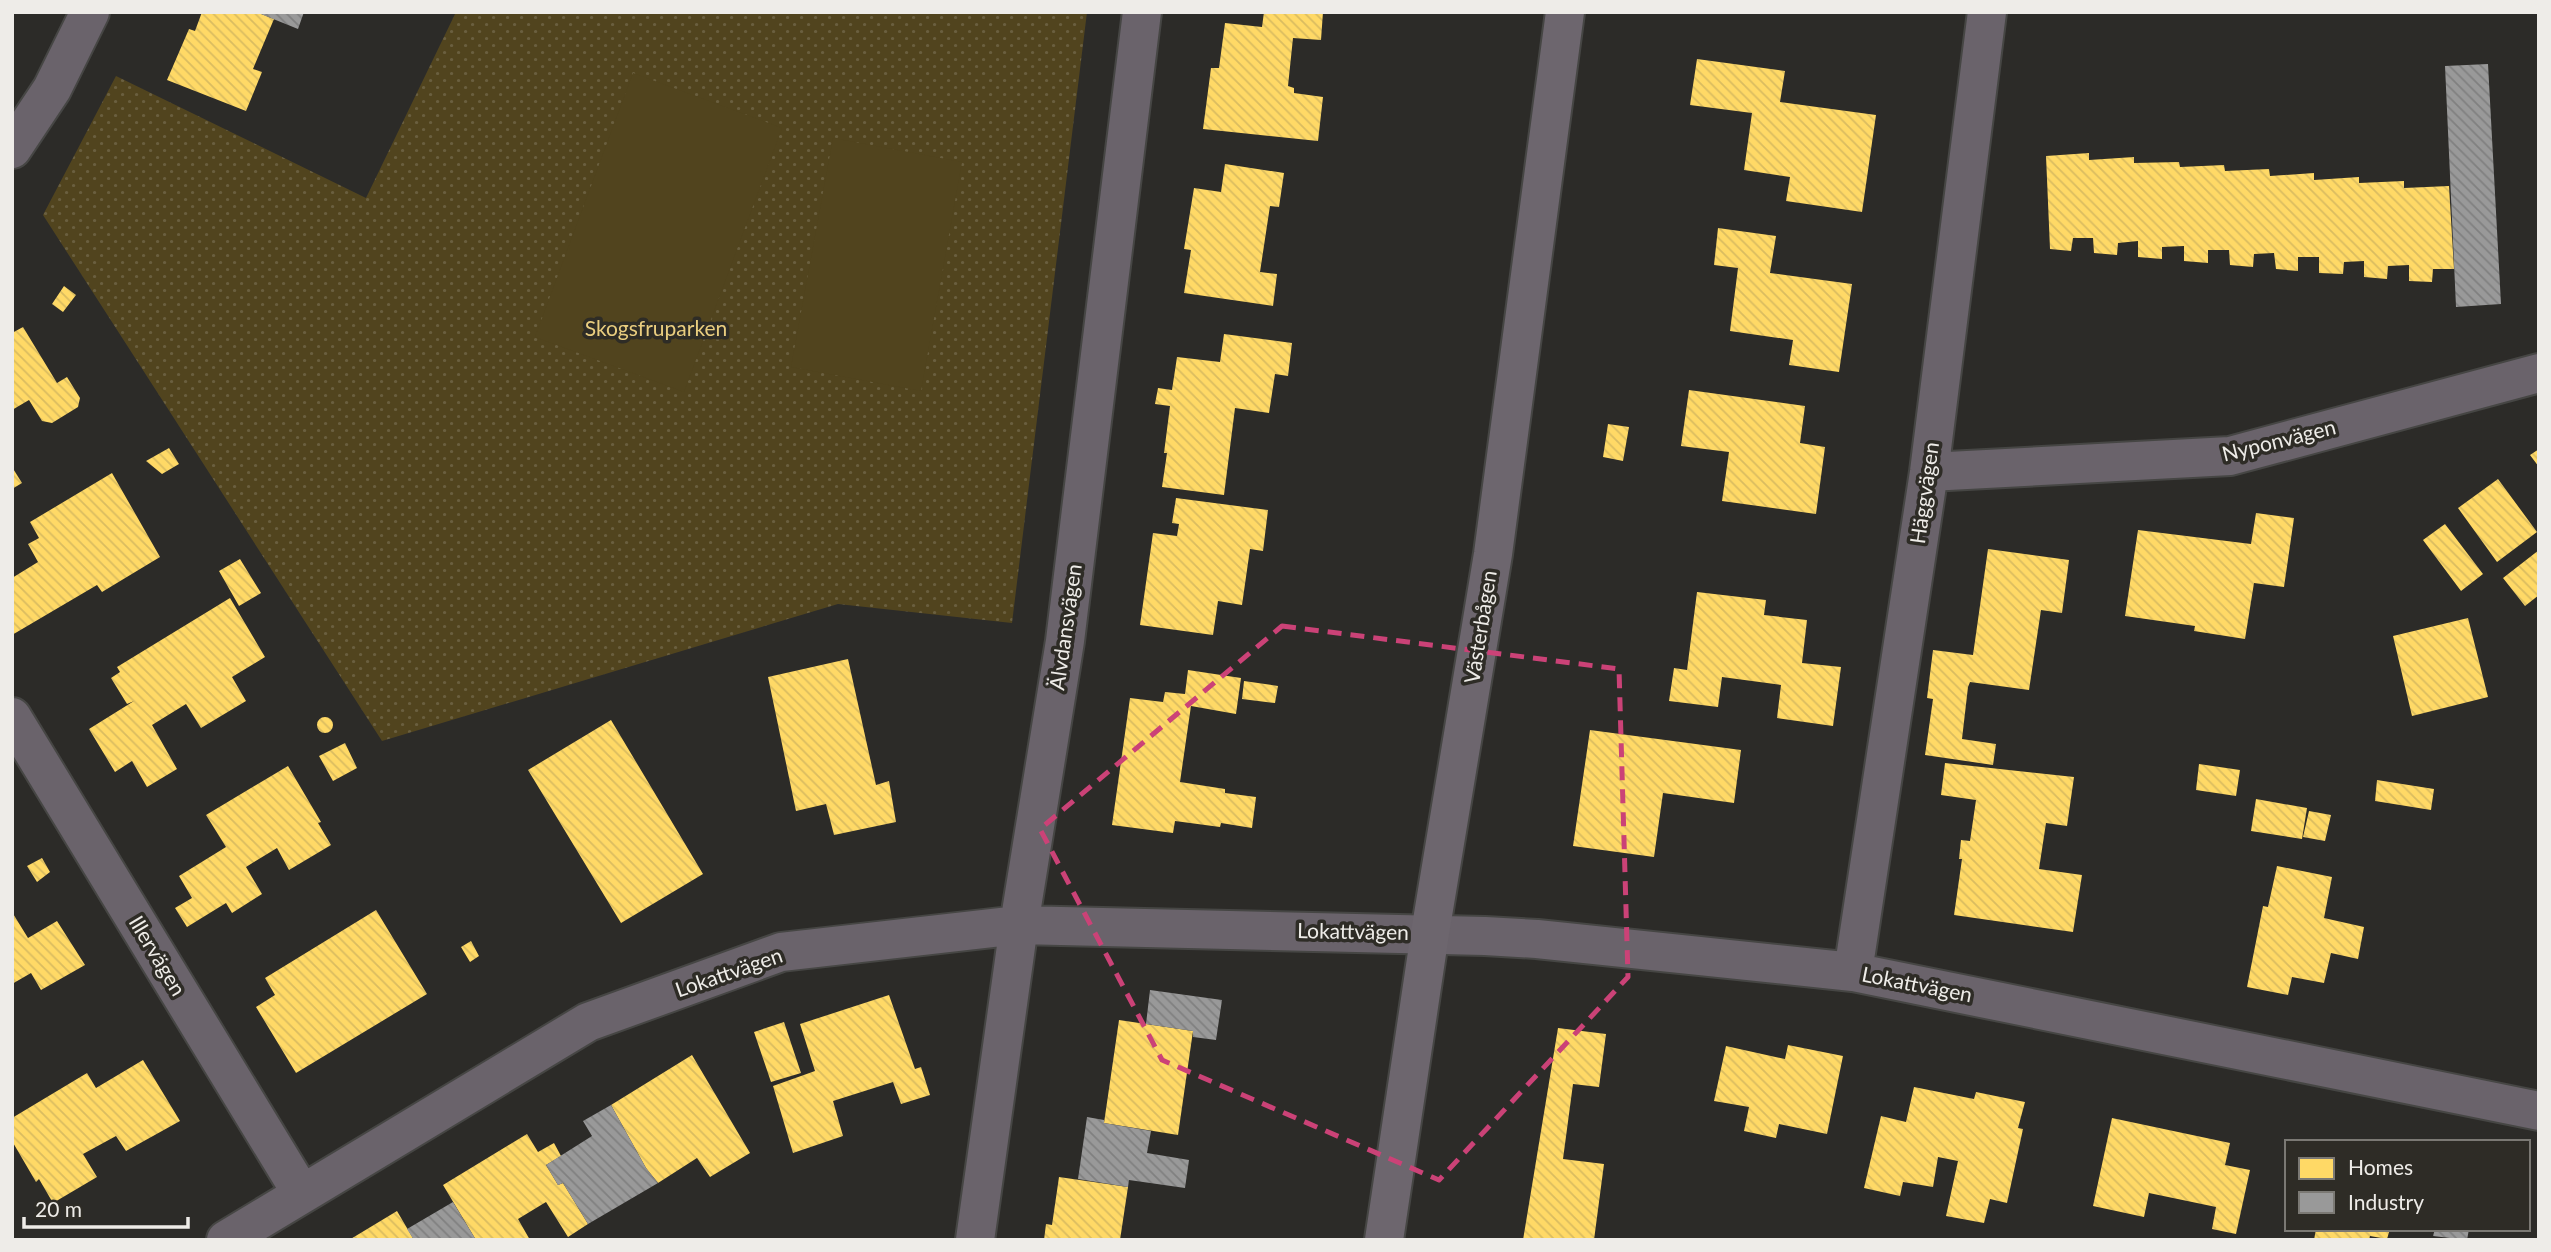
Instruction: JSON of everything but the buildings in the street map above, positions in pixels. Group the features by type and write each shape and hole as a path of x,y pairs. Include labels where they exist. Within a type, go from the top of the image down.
{"street":[{"path":"12,149 51,89 90,12"},
{"name":"Älvdansvägen","path":"975,1240 1019,925 1065,641 1142,12"},
{"name":"Västerbågen","path":"1384,1240 1430,933 1493,554 1565,12"},
{"name":"Häggvägen","path":"1853,972 1929,472 1987,12"},
{"name":"Nyponvägen","path":"1929,472 2230,456 2539,373"},
{"name":"Illervägen","path":"12,718 302,1194"},
{"name":"Lokattvägen","path":"226,1240 589,1022 781,952 1019,925 1430,933 1537,939 1853,972 2539,1111"}],"highlighted area":[{"path":"1282,626 1619,669 1628,977 1439,1180 1162,1060 1040,829"}],"green space":[{"name":"Skogsfruparken","path":"456,12 1087,12 1012,623 838,604 382,741 43,215 116,76 366,198"},
{"path":"633,73 782,128 684,392 535,337"},
{"path":"833,138 962,162 921,391 791,367"}]}
